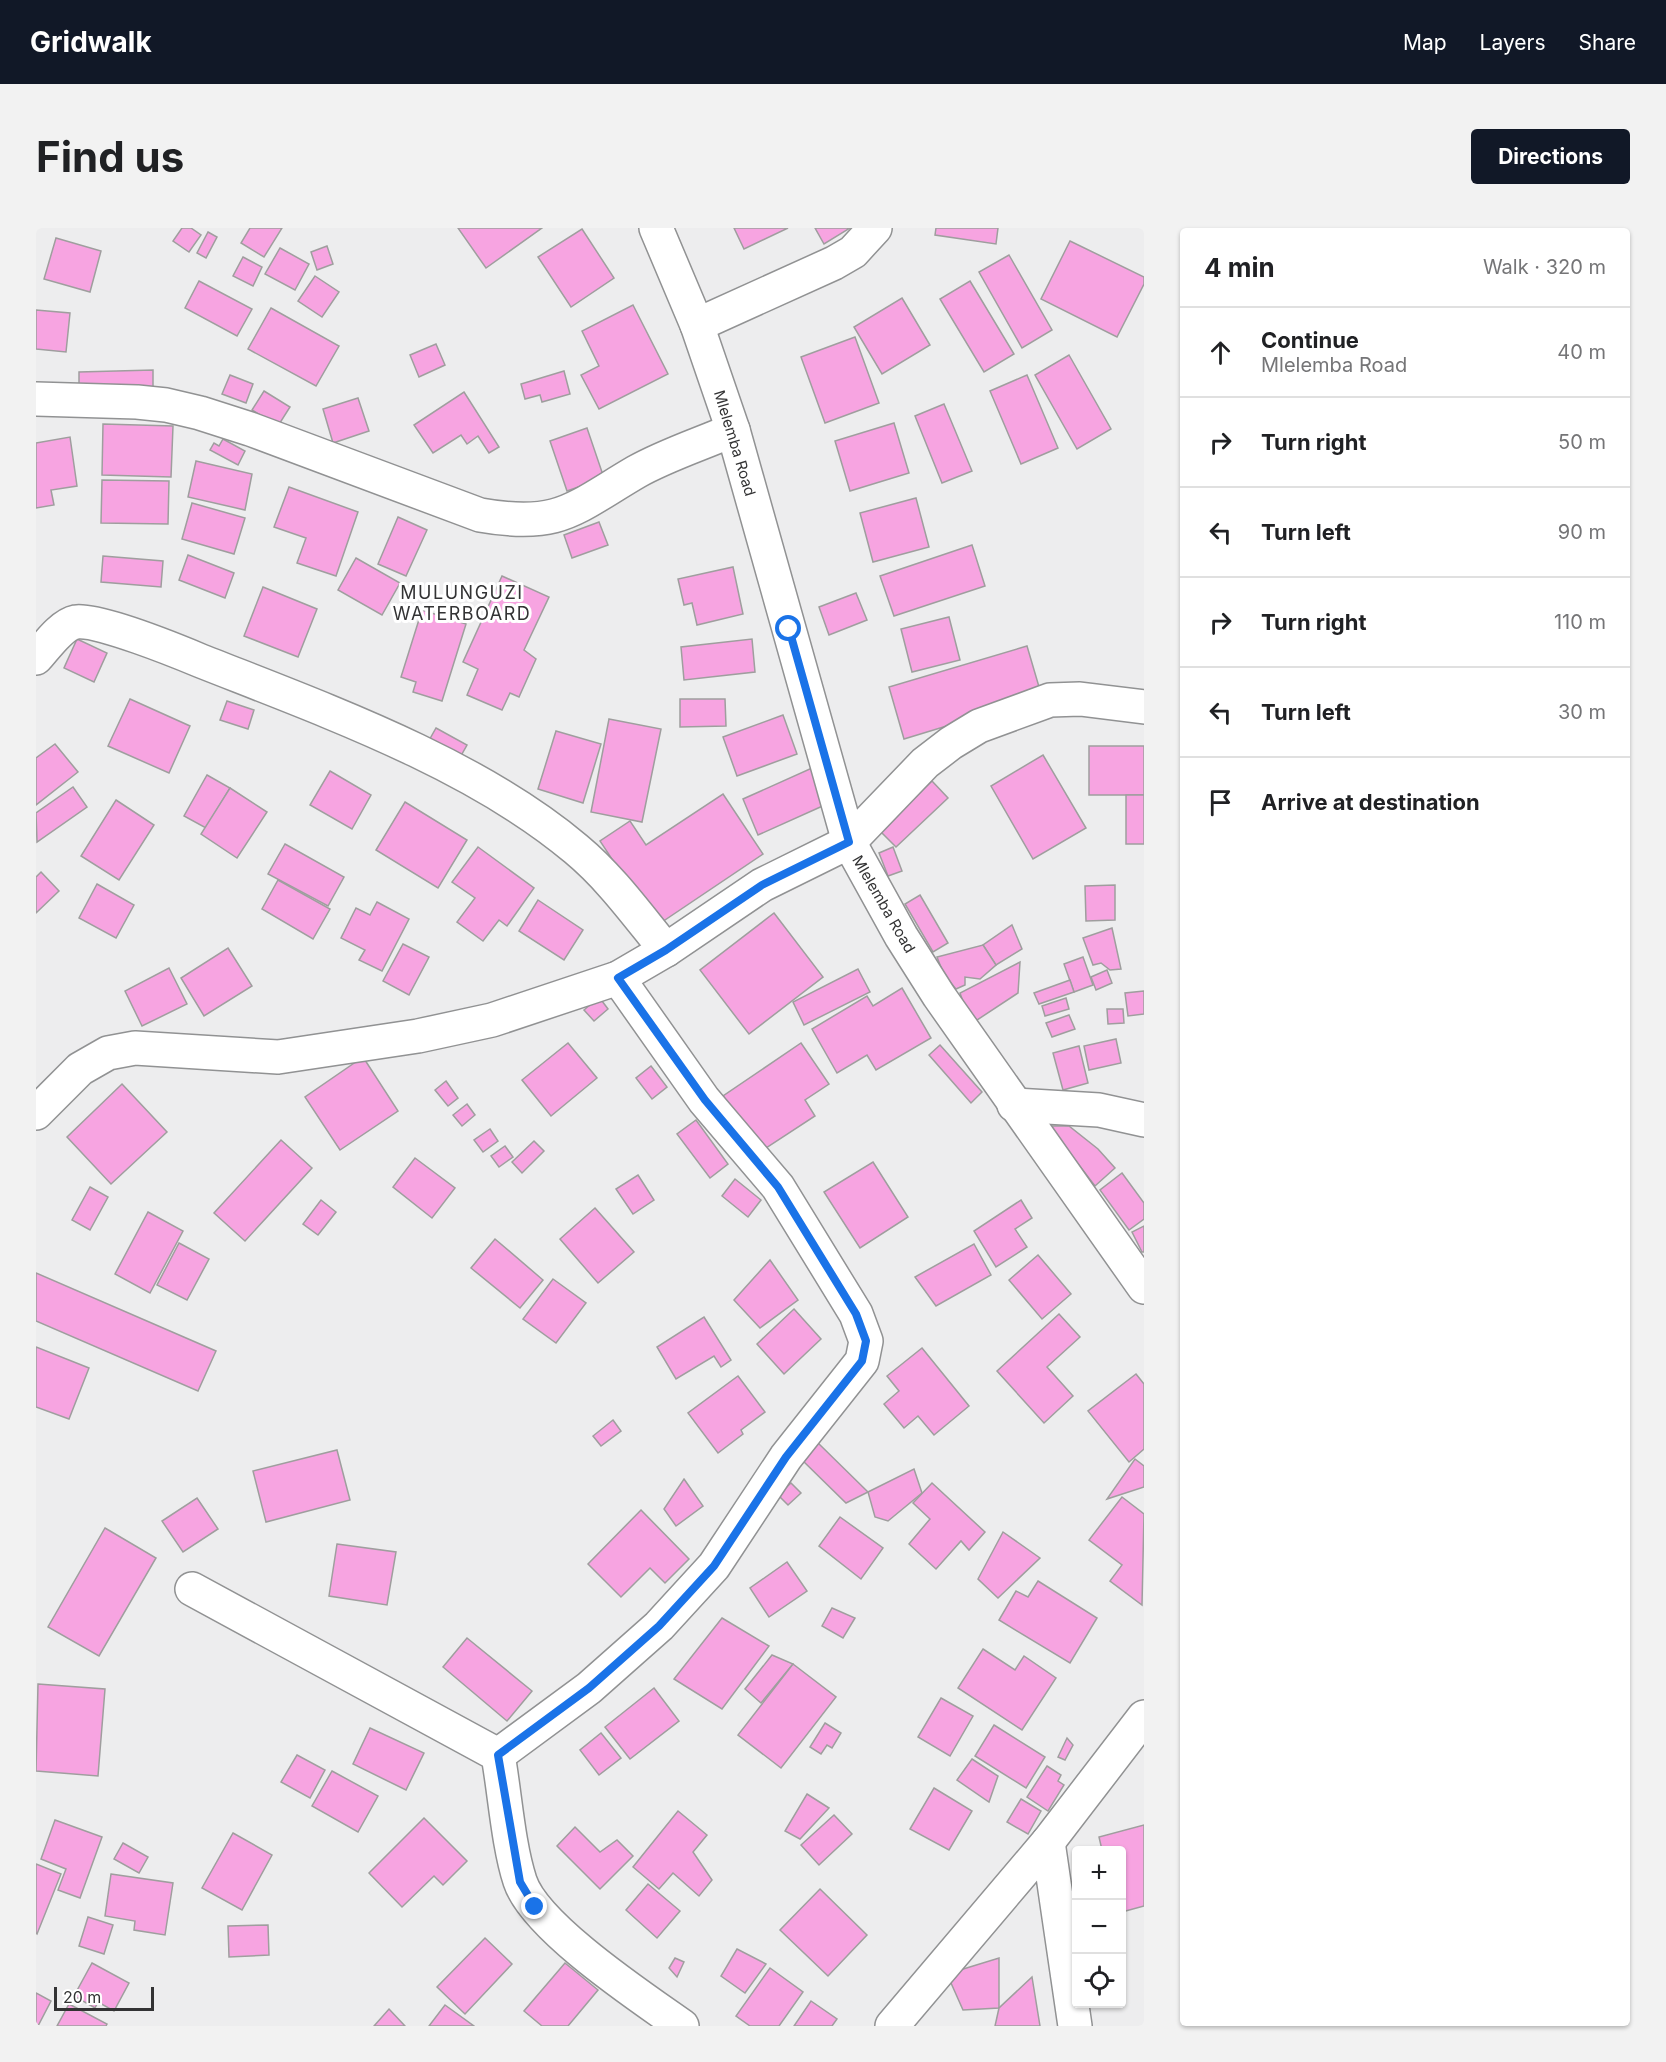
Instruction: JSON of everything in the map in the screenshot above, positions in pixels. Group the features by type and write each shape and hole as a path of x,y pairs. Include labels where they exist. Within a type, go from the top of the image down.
{"street":[{"name":"Mlelemba Road","path":"656,228 697,325 733,430 849,842 901,936 1014,1105 1144,1287"},
{"path":"697,325 834,263 853,252 875,228"},
{"path":"36,399 137,402 166,405 200,413 250,429 480,515 503,519 538,520 568,513 590,502 638,471 733,430"},
{"path":"36,658 74,622 90,623 164,646 247,679 433,760 526,812 577,849 617,890 666,950"},
{"path":"36,1113 80,1070 108,1053 135,1048 278,1057 418,1036 492,1020 618,978 666,950 762,885 849,842 925,763 951,743 979,726 1010,712 1050,700 1080,699 1144,707"},
{"path":"498,1755 589,1688 659,1626 714,1566 786,1457 862,1361 866,1341 856,1314 778,1187 705,1100 618,978"},
{"path":"1014,1105 1099,1110 1144,1120"},
{"path":"192,1589 498,1755"},
{"path":"892,2026 1048,1842 1144,1717"},
{"path":"498,1755 520,1882 535,1907 573,1944 682,2026"},
{"path":"1048,1842 1076,2026"}],"building":[{"path":"182,228 191,228 201,235 189,252 173,241"},
{"path":"250,228 282,228 264,257 241,243"},
{"path":"458,228 542,228 486,268"},
{"path":"734,228 788,228 744,249"},
{"path":"815,228 850,228 824,244"},
{"path":"936,228 998,228 996,244 935,235"},
{"path":"582,229 614,278 571,307 538,257"},
{"path":"208,232 217,237 206,258 197,253"},
{"path":"56,238 101,251 90,292 44,279"},
{"path":"1070,241 1144,277 1144,284 1117,337 1041,299"},
{"path":"327,246 333,264 317,270 311,252"},
{"path":"280,248 309,264 295,290 265,274"},
{"path":"1009,255 1052,330 1022,348 979,272"},
{"path":"243,257 262,267 253,286 233,276"},
{"path":"315,276 339,292 322,317 298,301"},
{"path":"199,281 252,309 237,336 185,308"},
{"path":"970,281 1014,354 984,372 940,299"},
{"path":"902,298 930,345 882,374 854,327"},
{"path":"633,305 668,374 599,409 581,375 599,366 582,331"},
{"path":"271,308 339,346 316,386 248,349"},
{"path":"36,310 70,313 66,352 36,349"},
{"path":"855,337 879,403 825,423 801,357"},
{"path":"436,344 445,365 419,377 410,355"},
{"path":"1069,355 1111,429 1077,449 1035,375"},
{"path":"153,370 153,392 79,395 79,372"},
{"path":"564,371 570,394 542,402 540,395 525,399 521,384"},
{"path":"230,375 253,384 246,403 222,394"},
{"path":"1027,375 1058,448 1021,464 990,391"},
{"path":"264,391 290,407 278,426 252,410"},
{"path":"464,392 499,447 489,453 478,436 467,444 461,435 433,453 414,425"},
{"path":"358,398 369,431 333,443 323,409"},
{"path":"944,404 972,471 942,483 915,416"},
{"path":"894,423 909,473 850,491 835,441"},
{"path":"103,424 173,426 171,477 102,475"},
{"path":"587,428 604,478 567,491 550,441"},
{"path":"70,437 77,486 51,490 54,505 36,508 36,443"},
{"path":"223,439 245,451 238,465 210,450 214,443 219,446"},
{"path":"196,461 252,474 245,510 188,497"},
{"path":"102,480 169,481 168,524 101,523"},
{"path":"289,487 358,512 336,576 297,563 306,538 274,527"},
{"path":"916,498 929,547 873,562 860,513"},
{"path":"192,503 245,518 234,554 182,539"},
{"path":"398,517 427,530 406,576 378,564"},
{"path":"599,522 608,545 572,558 564,535"},
{"path":"972,545 985,586 894,616 880,576"},
{"path":"188,555 234,573 225,598 179,580"},
{"path":"103,556 163,561 161,587 101,582"},
{"path":"356,558 400,583 382,615 338,590"},
{"path":"733,567 743,614 697,625 692,603 684,605 678,579"},
{"path":"502,576 549,597 524,650 536,659 519,697 510,693 502,710 467,695 478,669 463,662"},
{"path":"263,587 317,609 298,657 244,636"},
{"path":"856,593 867,620 829,635 819,607"},
{"path":"422,610 466,624 442,701 413,692 416,682 401,677"},
{"path":"949,617 960,660 912,672 901,629"},
{"path":"77,639 107,653 94,682 64,668"},
{"path":"752,639 755,672 684,680 681,647"},
{"path":"1027,646 1042,697 904,739 889,687"},
{"path":"130,699 190,726 169,773 108,746"},
{"path":"680,699 725,699 726,726 680,727"},
{"path":"227,701 254,710 248,729 220,720"},
{"path":"783,715 797,754 737,776 723,737"},
{"path":"609,719 661,729 642,822 591,812"},
{"path":"436,728 467,745 458,761 427,744"},
{"path":"556,731 601,744 583,803 538,789"},
{"path":"55,744 78,772 36,805 36,758"},
{"path":"1089,746 1144,746 1144,795 1089,795"},
{"path":"1043,755 1086,828 1033,859 991,786"},
{"path":"812,768 827,804 758,835 743,799"},
{"path":"330,771 371,795 352,829 310,805"},
{"path":"207,775 230,788 206,828 184,816"},
{"path":"932,781 948,798 896,847 880,831"},
{"path":"73,787 87,807 37,842 36,813"},
{"path":"230,788 267,812 237,858 201,834"},
{"path":"723,794 763,854 656,926 600,841 630,821 646,845"},
{"path":"1126,795 1144,795 1144,844 1126,844"},
{"path":"116,800 154,825 119,880 81,856"},
{"path":"405,802 467,840 438,888 376,850"},
{"path":"285,844 344,877 328,906 268,874"},
{"path":"478,847 534,888 507,926 499,920 483,941 457,922 475,898 452,882"},
{"path":"893,847 902,871 888,876 879,853"},
{"path":"41,872 59,891 36,913 36,877"},
{"path":"278,880 330,909 313,939 262,909"},
{"path":"97,884 134,905 116,938 79,918"},
{"path":"1115,885 1115,920 1086,921 1085,886"},
{"path":"920,895 948,943 933,952 905,904"},
{"path":"538,900 583,930 564,960 519,931"},
{"path":"377,902 409,919 382,971 359,960 365,950 341,938 356,908 370,915"},
{"path":"774,913 823,977 749,1034 700,970"},
{"path":"1012,925 1022,949 996,965 983,945"},
{"path":"1112,928 1121,969 1110,970 1101,963 1093,965 1083,938"},
{"path":"403,944 429,957 409,995 383,981"},
{"path":"983,945 996,965 980,979 965,977 965,985 956,989 944,975 937,957"},
{"path":"228,948 252,986 204,1016 181,978"},
{"path":"1083,957 1093,985 1074,992 1064,964"},
{"path":"1020,962 1018,993 971,1024 960,993"},
{"path":"169,968 187,1004 142,1026 125,991"},
{"path":"858,969 870,992 804,1025 793,1002"},
{"path":"1107,970 1112,983 1096,990 1091,977"},
{"path":"1070,980 1074,992 1039,1004 1034,993"},
{"path":"902,988 931,1038 876,1070 867,1055 837,1073 812,1029 867,996 873,1006"},
{"path":"1144,991 1144,1014 1128,1016 1125,993"},
{"path":"599,997 608,1009 594,1021 584,1010"},
{"path":"1066,998 1069,1009 1045,1016 1042,1006"},
{"path":"1107,1009 1123,1009 1124,1023 1108,1024"},
{"path":"1069,1015 1075,1029 1052,1037 1046,1023"},
{"path":"1116,1039 1121,1063 1089,1070 1084,1046"},
{"path":"568,1043 597,1078 551,1116 522,1080"},
{"path":"801,1043 829,1084 805,1100 815,1116 760,1152 723,1096"},
{"path":"940,1045 982,1092 971,1103 929,1055"},
{"path":"1079,1046 1088,1083 1063,1090 1053,1053"},
{"path":"363,1057 398,1111 340,1150 305,1097"},
{"path":"651,1066 667,1087 652,1099 636,1078"},
{"path":"446,1081 458,1098 448,1106 435,1090"},
{"path":"122,1084 167,1132 111,1184 67,1137"},
{"path":"467,1104 475,1115 462,1126 453,1115"},
{"path":"696,1120 728,1164 710,1178 677,1134"},
{"path":"1049,1126 1069,1126 1098,1149 1115,1168 1095,1186"},
{"path":"490,1129 498,1141 483,1152 474,1140"},
{"path":"281,1140 312,1168 245,1241 214,1213"},
{"path":"534,1141 544,1151 522,1173 512,1162"},
{"path":"505,1146 513,1157 499,1167 491,1156"},
{"path":"415,1158 455,1188 432,1218 393,1187"},
{"path":"873,1162 908,1217 860,1248 824,1192"},
{"path":"1122,1173 1144,1203 1144,1219 1129,1230 1100,1190"},
{"path":"638,1175 654,1200 633,1214 616,1189"},
{"path":"735,1179 761,1200 748,1217 722,1196"},
{"path":"90,1187 108,1197 90,1230 72,1220"},
{"path":"321,1200 336,1212 318,1235 303,1224"},
{"path":"1021,1200 1032,1218 1015,1229 1027,1247 996,1267 974,1231"},
{"path":"595,1208 634,1252 598,1283 560,1239"},
{"path":"148,1212 183,1231 150,1293 115,1274"},
{"path":"1144,1226 1144,1252 1142,1252 1132,1232"},
{"path":"495,1239 543,1280 520,1308 471,1268"},
{"path":"179,1243 209,1259 187,1300 157,1285"},
{"path":"974,1244 991,1275 936,1306 915,1277"},
{"path":"1038,1255 1071,1294 1042,1319 1009,1280"},
{"path":"770,1260 798,1300 760,1328 734,1300"},
{"path":"36,1273 216,1351 198,1391 36,1321"},
{"path":"553,1279 586,1303 556,1343 523,1319"},
{"path":"794,1309 821,1339 784,1374 757,1344"},
{"path":"1059,1314 1080,1337 1047,1367 1073,1396 1044,1423 997,1371"},
{"path":"704,1317 731,1360 721,1367 714,1356 676,1379 657,1347"},
{"path":"36,1347 89,1368 69,1419 36,1407"},
{"path":"922,1348 969,1406 934,1435 918,1416 904,1428 884,1404 899,1391 887,1376"},
{"path":"1136,1374 1144,1384 1144,1449 1129,1462 1088,1411"},
{"path":"738,1376 765,1412 741,1430 743,1434 718,1453 688,1413"},
{"path":"613,1420 621,1431 601,1446 593,1436"},
{"path":"816,1441 868,1492 846,1503 800,1458"},
{"path":"337,1450 350,1500 266,1522 253,1471"},
{"path":"1135,1459 1144,1466 1144,1487 1107,1499"},
{"path":"914,1469 922,1493 888,1521 875,1517 868,1492"},
{"path":"684,1479 703,1506 676,1526 664,1509"},
{"path":"791,1483 801,1493 788,1505 778,1495"},
{"path":"932,1483 985,1532 969,1550 961,1541 936,1569 909,1544 930,1519 913,1503"},
{"path":"1122,1497 1144,1514 1142,1605 1110,1581 1122,1565 1089,1540"},
{"path":"197,1498 218,1529 183,1552 162,1521"},
{"path":"641,1510 689,1559 665,1583 650,1568 621,1597 588,1564"},
{"path":"840,1517 883,1548 861,1579 819,1546"},
{"path":"105,1528 156,1558 99,1656 48,1627"},
{"path":"1003,1532 1040,1558 998,1598 978,1579"},
{"path":"337,1544 396,1552 387,1605 329,1596"},
{"path":"787,1562 807,1591 769,1617 750,1588"},
{"path":"1038,1581 1097,1618 1070,1663 999,1620 1016,1591 1028,1597"},
{"path":"832,1608 855,1618 843,1638 822,1626"},
{"path":"722,1618 769,1646 722,1709 674,1679"},
{"path":"467,1638 532,1691 507,1721 443,1667"},
{"path":"983,1649 1015,1670 1024,1656 1056,1678 1022,1730 958,1688"},
{"path":"772,1655 793,1664 761,1703 745,1689"},
{"path":"793,1664 836,1697 781,1768 738,1735"},
{"path":"38,1684 105,1689 98,1776 36,1771"},
{"path":"654,1688 679,1721 630,1759 605,1727"},
{"path":"941,1698 973,1716 950,1756 918,1737"},
{"path":"825,1723 841,1733 832,1748 827,1745 821,1754 810,1747"},
{"path":"994,1725 1045,1757 1026,1788 975,1756"},
{"path":"370,1728 424,1753 406,1790 353,1764"},
{"path":"601,1733 621,1758 599,1775 580,1750"},
{"path":"1067,1738 1073,1745 1065,1760 1058,1757"},
{"path":"297,1755 325,1770 310,1798 281,1782"},
{"path":"972,1759 998,1776 989,1802 957,1780"},
{"path":"1047,1766 1061,1775 1058,1781 1064,1785 1048,1811 1027,1797"},
{"path":"332,1771 378,1796 358,1832 312,1806"},
{"path":"934,1788 972,1811 949,1850 910,1829"},
{"path":"807,1794 829,1808 800,1839 785,1831"},
{"path":"1021,1799 1041,1811 1028,1834 1007,1822"},
{"path":"678,1811 707,1835 693,1852 712,1880 699,1896 673,1873 659,1889 633,1867"},
{"path":"834,1815 852,1834 819,1865 801,1845"},
{"path":"424,1818 467,1861 443,1885 434,1876 402,1907 369,1873"},
{"path":"55,1820 102,1837 80,1898 58,1890 66,1869 41,1859"},
{"path":"1144,1825 1144,1906 1126,1911 1126,1846 1101,1846 1099,1837"},
{"path":"575,1827 600,1852 617,1840 633,1856 600,1889 557,1846"},
{"path":"233,1833 272,1855 242,1910 202,1888"},
{"path":"123,1843 148,1857 139,1873 114,1859"},
{"path":"36,1864 61,1874 37,1934 36,1933"},
{"path":"111,1874 173,1883 165,1935 134,1930 135,1921 105,1916"},
{"path":"648,1884 680,1911 657,1938 626,1910"},
{"path":"820,1889 867,1935 828,1976 780,1930"},
{"path":"88,1917 113,1925 104,1954 79,1946"},
{"path":"268,1925 269,1955 229,1957 228,1926"},
{"path":"485,1938 512,1964 465,2014 437,1987"},
{"path":"737,1949 766,1964 745,1993 721,1976"},
{"path":"675,1958 684,1962 677,1977 669,1968"},
{"path":"999,1958 999,2008 963,2010 947,1974"},
{"path":"92,1963 129,1983 114,2011 98,2002 95,2008 74,1996"},
{"path":"565,1963 598,1990 568,2026 542,2026 524,2011"},
{"path":"770,1968 803,1992 779,2026 750,2026 736,2016"},
{"path":"1032,1977 1040,2026 995,2026 999,2008"},
{"path":"36,1993 51,2001 38,2026 36,2026"},
{"path":"811,2001 837,2019 832,2026 794,2026"},
{"path":"69,2004 107,2024 106,2026 57,2026"},
{"path":"445,2005 474,2026 429,2026"},
{"path":"389,2009 405,2026 374,2026"}],"district":[{"name":"MULUNGUZI WATERBOARD","path":"462,602"}],"route":[{"path":"535,1907 520,1882 498,1755 559,1713 589,1688 659,1626 714,1566 748,1518 786,1457 862,1361 866,1341 856,1314 778,1187 705,1100 618,978 666,950 762,885 849,842 789,629"}]}
